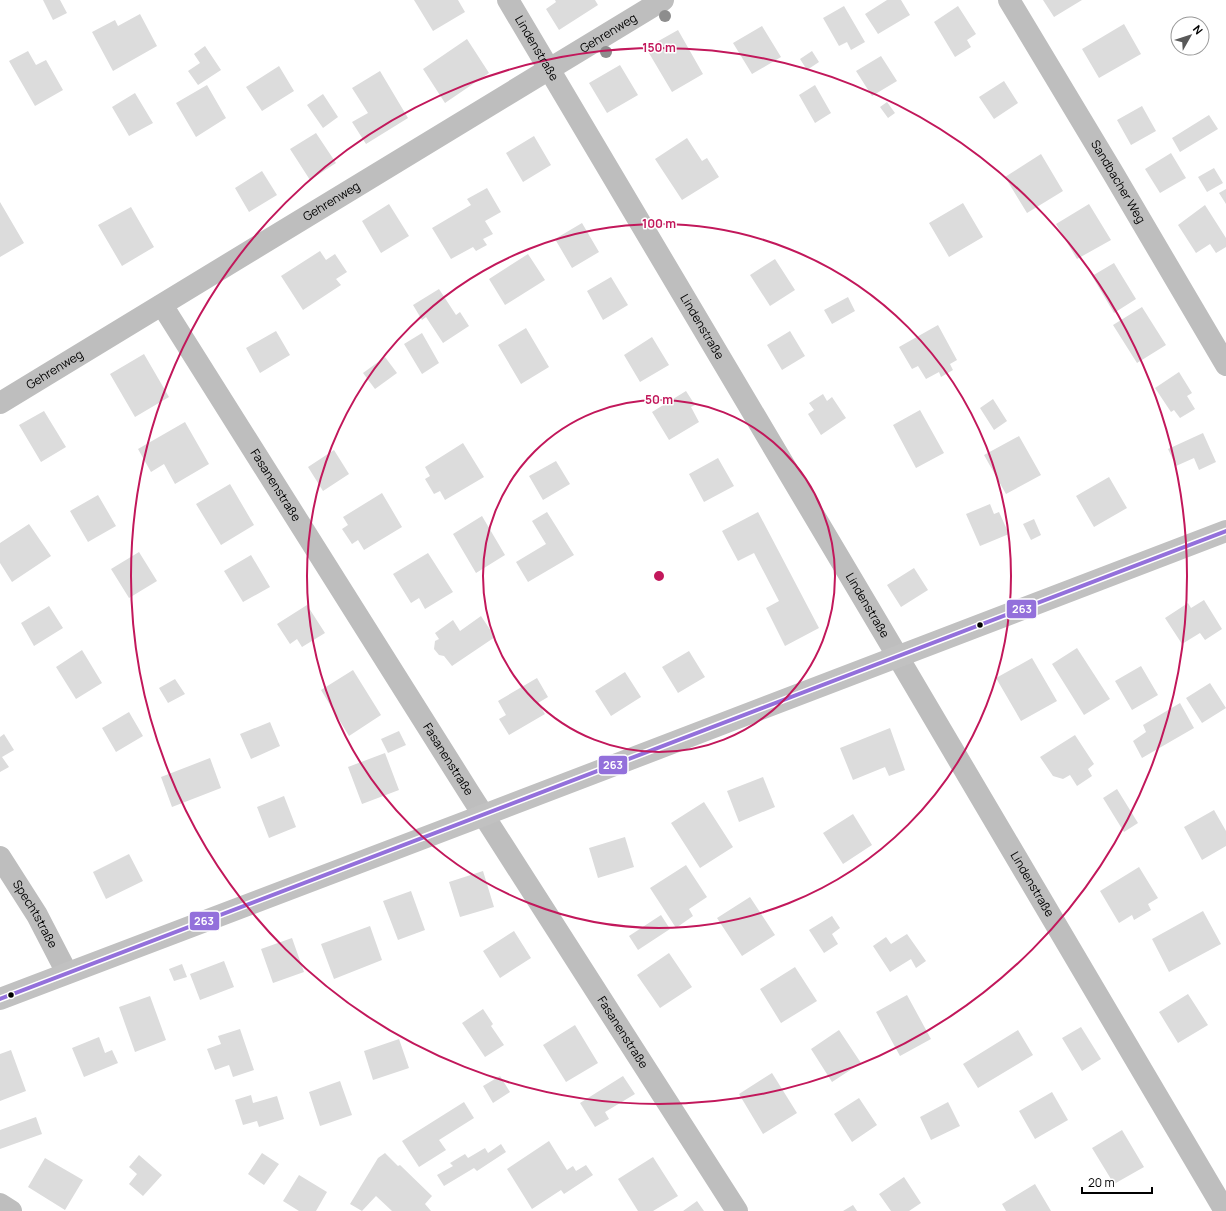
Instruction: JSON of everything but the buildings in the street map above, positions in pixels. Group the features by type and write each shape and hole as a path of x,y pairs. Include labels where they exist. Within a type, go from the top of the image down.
{"street":[{"name":"Lindenstraße","path":"508,0 1225,1211"},
{"name":"Gehrenweg","path":"0,403 663,0"},
{"name":"Sandbacher Weg","path":"1009,0 1226,365"},
{"name":"Fasanenstraße","path":"162,305 484,816 737,1211"},
{"path":"0,999 484,816 1226,532"},
{"name":"Spechtstraße","path":"0,857 37,915 67,973"},
{"path":"0,1204 11,1211"}],"transit line":[{"name":"263","path":"0,999 1226,531"}]}
